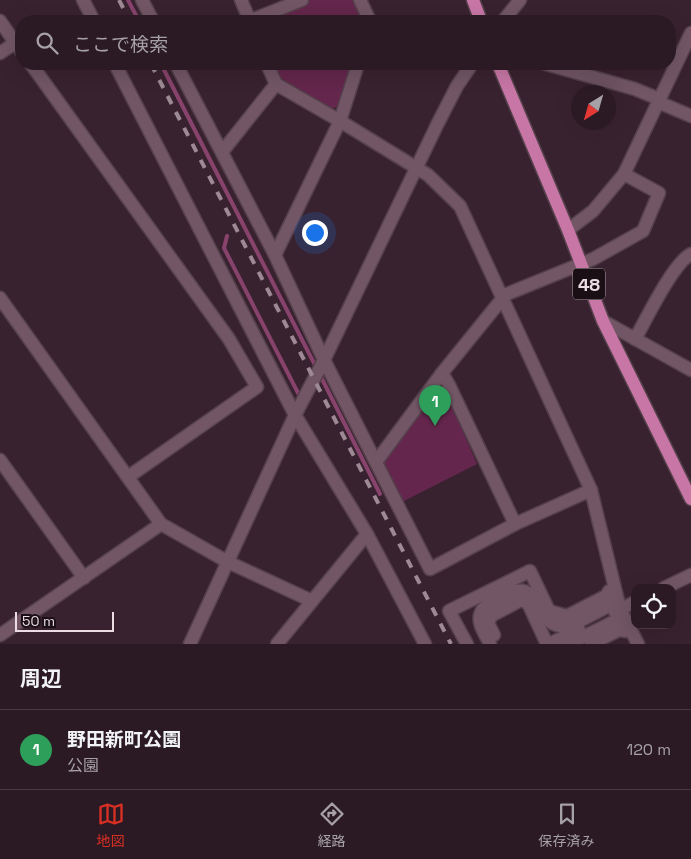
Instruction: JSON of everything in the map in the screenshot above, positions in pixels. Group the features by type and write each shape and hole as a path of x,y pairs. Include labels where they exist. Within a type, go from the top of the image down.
{"main road":[{"path":"473,0 479,15"},
{"name":"48","path":"501,70 582,264 603,321 691,499"}],"street":[{"path":"83,0 91,15"},
{"path":"142,0 150,15"},
{"path":"241,0 247,15"},
{"path":"264,15 302,0"},
{"path":"360,0 367,15"},
{"path":"508,15 520,0"},
{"path":"0,21 15,43"},
{"path":"676,63 691,33"},
{"path":"0,53 15,48"},
{"path":"35,70 229,339 257,387 128,477"},
{"path":"119,70 295,415 367,534 425,644"},
{"path":"179,70 275,255 324,360 430,569 515,524 591,490"},
{"path":"270,70 276,84 428,175 460,206 591,490 620,609 638,644"},
{"path":"275,255 340,121 356,70"},
{"path":"190,644 295,415 324,360 453,94 468,70"},
{"path":"570,70 634,89 691,116"},
{"path":"568,230 593,211 624,174 673,70"},
{"path":"222,152 276,84"},
{"path":"376,462 442,373 507,294 594,259 643,231 659,193 624,174"},
{"path":"635,339 669,280 686,257 691,254"},
{"path":"0,298 162,524 228,562 312,601"},
{"path":"603,321 690,368"},
{"path":"442,373 515,524"},
{"path":"0,460 84,578"},
{"path":"0,634 162,524"},
{"path":"277,644 367,534"},
{"path":"467,644 449,611 530,571 550,610 567,616 606,596 609,591 611,601 609,606 567,626 559,626 544,618 534,598 524,591 516,590 484,607 480,614 480,623 490,644"},
{"path":"672,584 691,574"},
{"path":"499,644 488,623 491,616 521,600 528,603 548,644 631,604"},
{"path":"569,644 615,621 623,625 626,631 619,630 591,644"}],"shaded area":[{"path":"311,0 354,0 360,15 275,15"},
{"path":"277,70 350,70 338,106 331,110 281,78"},
{"path":"439,388 445,390 477,464 402,502 382,462"}],"waterway":[{"path":"128,0 136,15"},
{"path":"164,70 317,369"},
{"path":"227,236 224,248 298,393"},
{"path":"320,375 380,494"}],"railway":[{"path":"119,0 127,15"},
{"path":"154,70 451,644"}],"place":[{"name":"野田新町公園","path":"435,426"}]}
